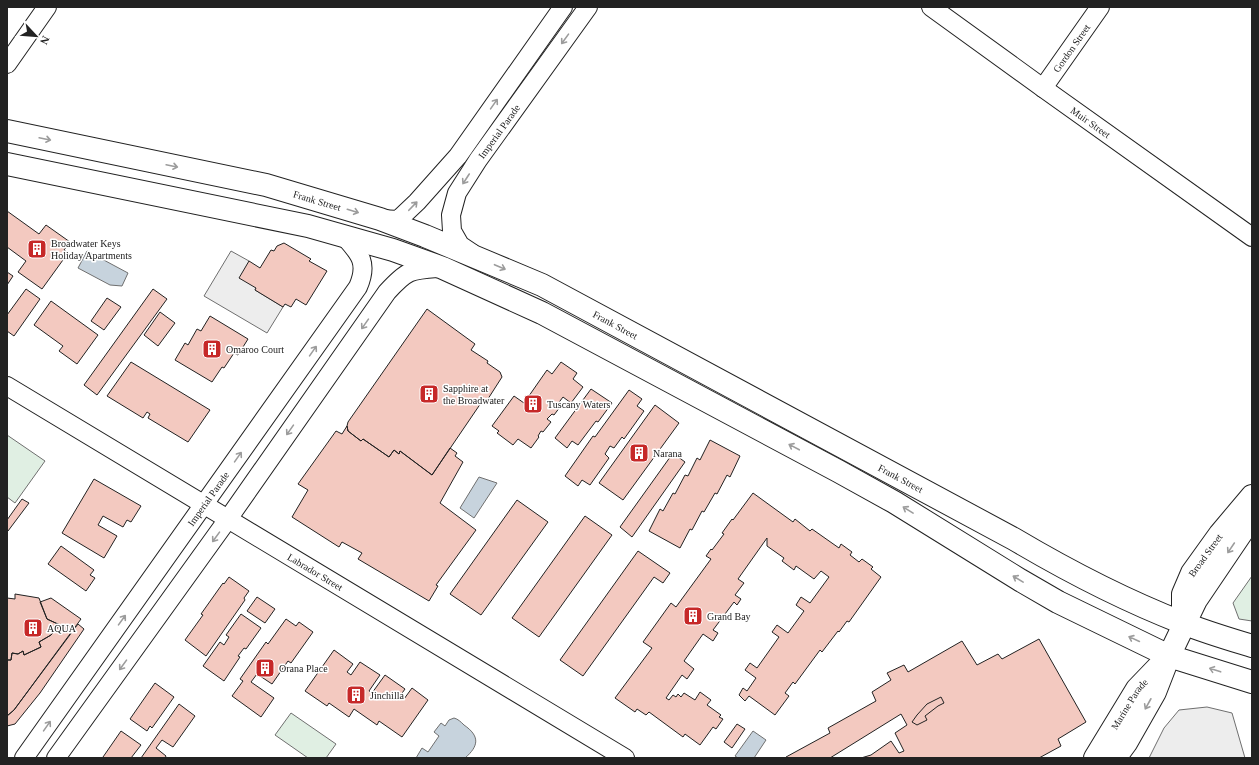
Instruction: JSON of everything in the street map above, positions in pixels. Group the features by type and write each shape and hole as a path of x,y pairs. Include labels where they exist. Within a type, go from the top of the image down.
{"main road":[{"name":"Frank Street","path":"7,131 266,185 380,219 480,258 542,285 601,316 1014,539 1071,572 1135,603 1184,623"},
{"path":"7,164 308,226 394,250 443,268 542,313 593,339 894,502 1058,602 1169,656 1252,682"},
{"name":"Broad Street","path":"1184,623 1182,594 1192,573 1220,534 1252,496"},
{"name":"Broad Street","path":"1169,656 1196,600 1252,515"},
{"path":"1184,623 1252,646"},
{"name":"Marine Parade","path":"1095,758 1137,689 1169,656"},
{"name":"Marine Parade","path":"1115,758 1126,743 1155,692 1169,656"}],"street":[{"path":"7,64 47,7"},
{"path":"563,7 584,13"},
{"name":"Imperial Parade","path":"380,219 398,220 417,202 458,156 563,7"},
{"name":"Muir Street","path":"931,7 1252,237"},
{"name":"Gordon Street","path":"1043,88 1100,7"},
{"name":"Imperial Parade","path":"480,258 460,245 452,231 451,215 457,193 478,160 584,13"},
{"name":"Imperial Parade","path":"24,758 358,287 362,272 360,254 343,235"},
{"path":"56,758 228,519 387,292 407,272 417,269 443,268"},
{"name":"Labrador Street","path":"7,386 625,758"}],"green space":[{"path":"7,435 45,461 15,503 7,497"},
{"path":"1252,576 1252,621 1239,619 1233,603"},
{"path":"291,713 336,744 326,758 308,758 275,735"}],"shaded area":[{"path":"87,251 128,273 122,286 110,285 78,268"},
{"path":"231,251 249,261 256,288 255,290 283,307 267,333 204,296"},
{"path":"479,477 497,483 474,518 460,508"},
{"path":"1207,707 1232,713 1245,758 1149,758 1164,728 1179,710"},
{"path":"454,718 469,729 475,737 475,745 470,754 465,758 416,758 422,748 428,752 439,736 434,732 441,723 445,726 449,720"},
{"path":"753,731 766,740 754,758 738,758 735,756"}],"building":[{"name":"Broadwater Keys Holiday Apartments","path":"7,211 39,234 46,225 70,242 64,250 68,253 42,289 18,272 26,261 7,247"},
{"path":"284,243 311,259 309,261 327,271 306,305 296,299 291,307 285,304 283,307 255,290 256,288 239,278 249,261 260,268 271,250 274,251 277,246"},
{"path":"7,272 13,276 7,285"},
{"path":"26,289 40,299 14,336 7,331 7,315"},
{"path":"153,289 167,299 97,395 84,385"},
{"path":"107,298 121,307 104,330 91,321"},
{"path":"51,301 98,335 77,364 59,351 63,346 34,325"},
{"name":"Sapphire at the Broadwater","path":"427,309 475,344 471,350 488,361 487,363 500,372 502,377 486,402 483,400 432,475 400,451 399,454 394,450 389,457 363,439 361,441 348,431 347,426 348,422"},
{"path":"160,312 175,323 158,346 144,335"},
{"name":"Omaroo Court","path":"210,316 248,339 238,355 234,353 212,382 175,360 185,343 188,345 197,329 201,331"},
{"path":"131,362 210,410 188,442 148,418 150,414 147,412 143,418 107,396"},
{"name":"Tuscany Waters","path":"561,362 577,373 573,379 583,387 571,403 563,397 557,405 560,407 554,415 552,414 547,419 551,422 543,432 541,431 538,436 539,437 531,448 518,439 513,445 497,433 499,431 492,426 514,396 524,403 547,370 552,374"},
{"path":"591,389 612,403 578,445 572,441 567,448 555,438"},
{"path":"629,390 642,399 637,406 644,411 624,439 622,437 614,448 610,446 605,454 609,458 590,485 582,480 578,486 565,476 593,436 595,437"},
{"name":"Narana","path":"655,405 679,423 623,500 599,483"},
{"path":"347,426 348,431 361,441 363,439 389,457 394,450 399,454 400,451 432,475 450,448 457,453 455,456 463,462 440,503 476,530 436,585 438,586 429,601 358,559 362,553 342,542 339,547 292,517 308,490 298,484 336,431 342,434"},
{"path":"710,440 740,456 730,477 727,475 717,494 715,493 704,512 702,511 692,530 690,529 680,548 649,531 660,509 663,511 673,493 675,494 685,475 688,476 697,458 700,460"},
{"path":"673,453 685,462 632,537 620,527"},
{"path":"94,479 141,506 131,522 127,520 123,527 103,516 98,525 117,536 104,558 62,533"},
{"name":"Grand Bay","path":"753,493 793,522 795,519 810,531 812,529 839,548 841,544 852,552 850,555 859,562 862,559 873,567 871,569 881,577 849,622 847,621 839,632 838,631 822,652 820,650 795,684 793,682 785,693 789,696 775,715 749,696 745,701 739,695 743,688 747,691 756,678 745,670 750,663 757,668 779,637 772,632 777,625 788,633 804,611 796,605 801,597 810,603 829,577 821,571 814,579 796,566 794,570 782,561 784,558 767,546 767,538 738,579 744,583 735,595 741,599 737,605 734,602 713,630 718,633 713,641 703,634 684,661 694,669 687,679 682,675 666,698 669,700 673,695 676,697 678,694 681,697 684,693 695,700 700,692 711,700 707,705 721,715 719,717 723,719 716,729 713,727 700,745 685,734 683,737 649,712 646,715 637,709 635,712 615,698 652,648 643,642 671,603 676,607 711,559 706,556 724,534 722,533 732,519 733,520"},
{"path":"22,499 29,503 7,531 7,520"},
{"path":"517,500 548,522 481,615 450,594"},
{"path":"585,516 612,535 539,637 512,618"},
{"path":"61,546 94,570 90,575 95,578 86,591 48,564"},
{"path":"638,551 670,573 663,583 654,577 583,676 560,660"},
{"path":"229,577 249,591 244,598 245,600 206,656 185,640 203,615 201,614"},
{"name":"AQUA","path":"15,594 39,598 47,619 60,625 51,635 39,642 41,647 24,655 23,651 18,654 12,653 11,660 7,660 7,598 15,599"},
{"path":"257,597 275,609 265,623 247,611"},
{"path":"51,598 81,619 14,710 7,716 7,660 11,660 12,653 18,654 23,651 24,655 41,647 39,642 51,635 60,625 47,619 40,602"},
{"path":"241,614 261,628 246,649 244,648 238,656 240,657 224,681 203,666 220,642 224,645 229,637 226,635"},
{"name":"Orana Place","path":"286,619 296,626 299,622 313,632 291,663 288,661 272,684 257,674 251,682 274,698 261,717 232,696 243,681 240,679 266,642 268,644"},
{"path":"78,624 84,629 40,693 15,724 7,726 7,716 14,710"},
{"path":"1039,639 1086,722 1058,739 1061,746 1039,758 861,758 871,755 891,741 899,753 904,751 895,733 907,725 901,714 830,758 786,757 830,733 828,728 876,701 872,692 891,680 887,673 904,665 908,672 962,641 977,665 998,654 1002,659"},
{"name":"Jinchilla","path":"334,650 353,664 347,672 351,675 360,662 380,675 369,691 372,693 385,675 405,689 400,696 404,699 412,688 428,700 402,737 379,721 377,725 354,709 349,717 329,703 327,706 305,691"},
{"path":"155,683 174,697 152,728 150,726 147,731 130,719"},
{"path":"941,697 944,703 925,716 927,720 917,725 912,722 927,704"},
{"path":"179,704 195,716 173,747 162,740 156,748 166,756 165,758 141,758"},
{"path":"737,724 745,729 732,748 724,742"},
{"path":"121,731 141,745 131,758 104,758 103,757"}],"place":[{"name":"Broadwater Keys Holiday Apartments","path":"37,249"},
{"name":"Omaroo Court","path":"212,349"},
{"name":"Sapphire at the Broadwater","path":"429,394"},
{"name":"Tuscany Waters","path":"533,404"},
{"name":"Narana","path":"639,453"},
{"name":"Grand Bay","path":"693,616"},
{"name":"AQUA","path":"33,628"},
{"name":"Orana Place","path":"265,668"},
{"name":"Jinchilla","path":"356,695"}]}
